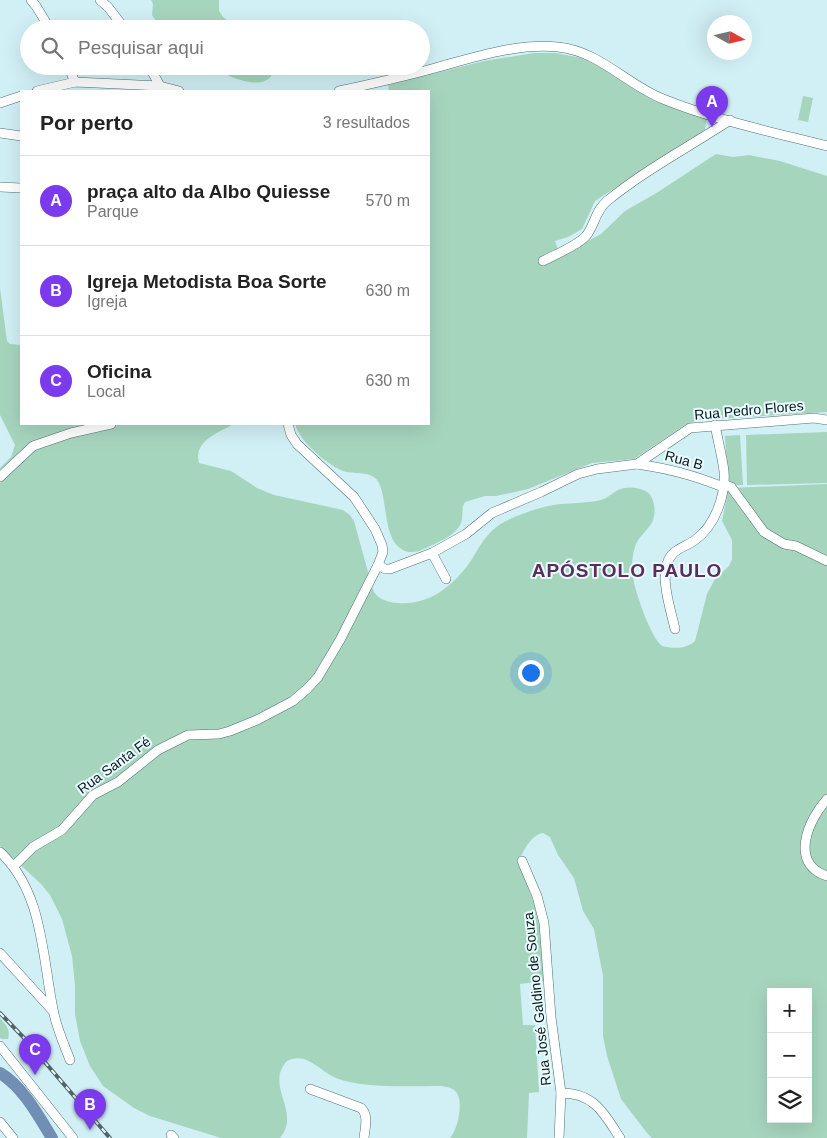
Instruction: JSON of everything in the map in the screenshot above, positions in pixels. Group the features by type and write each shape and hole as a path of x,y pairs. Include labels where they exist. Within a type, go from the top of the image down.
{"street":[{"path":"30,0 44,20"},
{"path":"100,0 117,20"},
{"path":"430,69 510,50 540,47 581,52 593,57 634,85 664,99 730,120 827,146"},
{"path":"72,75 75,82"},
{"path":"154,75 160,86"},
{"path":"343,90 406,75"},
{"path":"42,90 75,82 160,86 175,90"},
{"path":"0,103 20,96"},
{"path":"542,262 584,238 591,228 598,211 607,201 652,169 730,120"},
{"path":"0,133 20,136"},
{"path":"0,187 20,188"},
{"name":"Rua Pedro Flores","path":"378,565 385,570 390,569 432,553 466,534 492,512 541,492 578,474 597,469 638,464 694,427 814,418 827,420"},
{"path":"0,477 29,449 39,443 70,433 106,425"},
{"path":"288,425 291,435 297,444 354,497 366,512 382,545 383,552 378,565"},
{"path":"675,629 665,581 667,562 672,554 695,540 706,530 716,514 723,486 724,470 715,425"},
{"name":"Rua B","path":"638,464 694,475 723,486"},
{"path":"723,486 731,487 764,532 784,544 796,546 827,562"},
{"path":"432,553 446,579"},
{"name":"Rua Santa Fé","path":"14,866 33,846 62,830 93,795 118,782 158,750 188,735 230,732 270,714 301,695 318,677 378,565"},
{"path":"827,799 810,822 806,845 811,866 819,874 827,876"},
{"path":"0,852 14,866 24,883 34,907 53,1011 70,1060"},
{"name":"Rua José Galdino de Souza","path":"522,861 531,879 541,909 550,1017 561,1093 560,1138"},
{"path":"0,953 53,1011"},
{"path":"40,997 50,992"},
{"path":"0,1046 73,1138"},
{"path":"310,1089 361,1108 366,1116 364,1138"},
{"path":"561,1093 574,1093 588,1099 602,1112 620,1138"},
{"path":"0,1122 12,1138"}],"green space":[{"path":"151,0 219,0 219,11 227,20 155,20 152,15 153,4"},
{"path":"534,53 556,53 581,58 597,65 643,94 707,117 705,130 595,201 582,229 568,237 555,241 559,252 601,234 625,211 716,154 733,157 749,155 780,161 827,176 827,412 699,420 685,425 634,459 592,463 528,489 496,496 485,496 465,502 461,524 452,534 421,550 407,552 394,541 390,532 378,481 372,476 346,472 331,465 309,446 295,425 430,425 430,90 389,90 388,85 484,61"},
{"path":"228,75 271,75 265,81 256,83"},
{"path":"803,96 813,98 808,122 798,120"},
{"path":"0,288 7,341 10,344 20,345 20,425 232,425 203,443 198,455 199,463 231,471 257,488 274,495 343,510 350,515 354,521 373,590 377,596 390,602 409,603 420,601 440,592 458,577 494,528 512,518 553,505 601,500 625,488 640,489 651,496 654,502 655,513 651,524 636,544 632,560 634,584 649,625 658,641 662,646 671,648 684,647 695,641 707,594 715,579 729,566 732,559 732,540 722,521 729,488 827,484 827,1138 652,1138 647,1133 621,1099 607,1056 603,1036 603,976 594,929 583,911 574,878 558,855 550,837 543,833 531,840 519,861 539,918 544,981 520,984 523,1025 535,1025 539,1092 529,1093 527,1138 450,1138 455,1128 460,1108 458,1096 453,1089 441,1086 387,1086 347,1082 330,1075 313,1063 301,1058 287,1061 281,1070 280,1089 287,1119 286,1128 280,1138 221,1138 150,1116 134,1108 103,1086 90,1066 80,1041 75,1014 72,956 62,919 50,895 41,884 0,846 0,468 11,457 15,445 0,415"},
{"path":"827,432 827,483 747,485 746,435"},
{"path":"740,435 743,485 728,486 725,436"},
{"path":"0,1018 8,1030 8,1039 0,1038"}],"waterway":[{"path":"0,1073 23,1094 52,1138"}],"railway":[{"path":"0,1013 25,1039 110,1138"}],"place":[{"name":"praça alto da Albo Quiesse","path":"712,127"},
{"name":"Oficina","path":"35,1075"},
{"name":"Igreja Metodista Boa Sorte","path":"90,1130"}],"district":[{"name":"APÓSTOLO PAULO","path":"627,570"}]}
